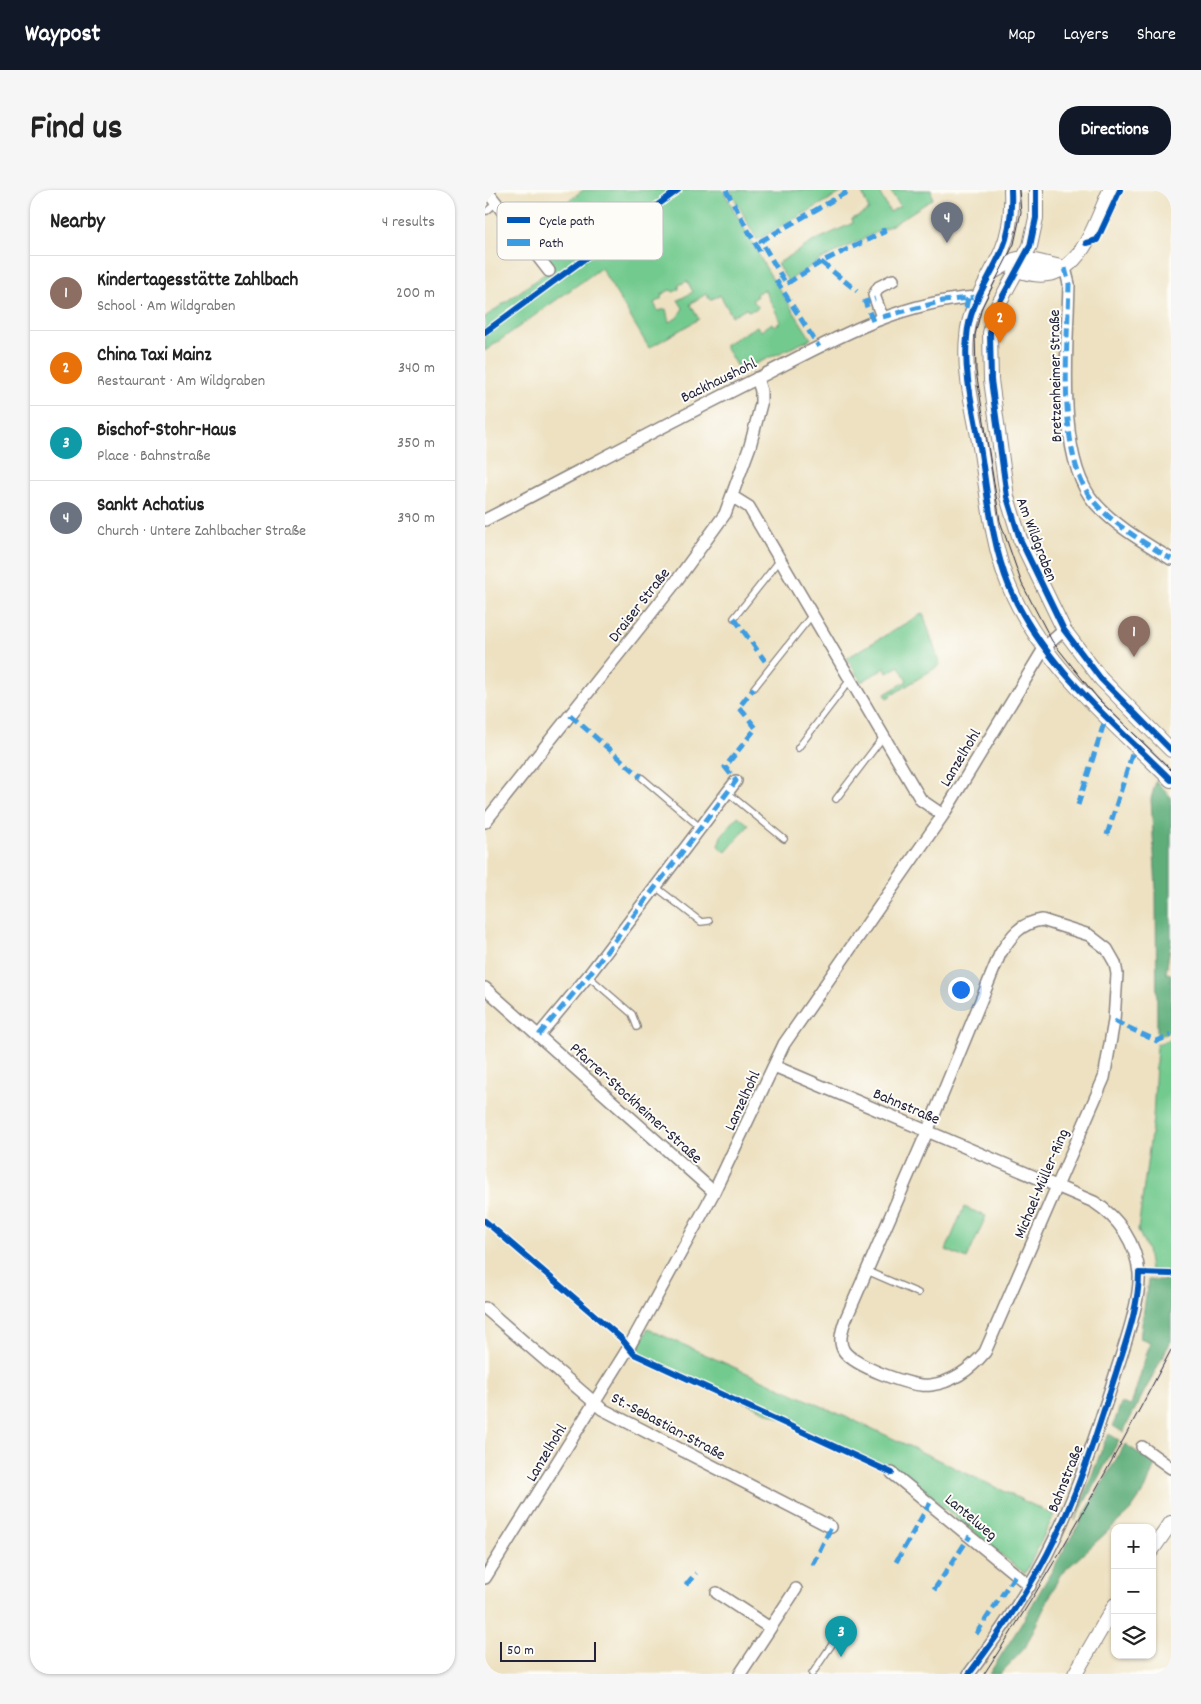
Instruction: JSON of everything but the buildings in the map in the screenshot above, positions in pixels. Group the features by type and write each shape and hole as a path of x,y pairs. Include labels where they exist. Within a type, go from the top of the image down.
{"street":[{"path":"485,190 496,203"},
{"path":"1011,190 1009,228 1003,249 977,297 967,329 967,359 991,519 1009,585 1023,613 1045,647 1086,697 1171,780"},
{"name":"Am Wildgraben","path":"1036,190 1036,218 1019,263 997,309 990,333 989,356 1003,480 1020,539 1064,630 1101,679 1171,750"},
{"path":"991,274 1019,263 1065,268 1075,260 1086,243 1110,190"},
{"path":"1009,228 1019,263"},
{"path":"540,260 549,272"},
{"name":"Bretzenheimer Straße","path":"1065,268 1069,284 1068,400 1073,460 1086,491 1095,502 1119,523 1171,559"},
{"path":"882,317 874,295 879,287 893,280"},
{"path":"977,297 990,301 997,309"},
{"name":"Backhaushohl","path":"485,520 656,428 882,317 943,301 977,297"},
{"name":"Draiser Straße","path":"485,822 672,588 715,529 733,497 750,446 761,404 761,390 757,378"},
{"path":"733,497 749,507 921,800 943,815"},
{"path":"1045,647 1064,630"},
{"name":"Lanzelhohl","path":"485,1578 629,1347 714,1192 774,1066 802,1016 943,815 1045,647"},
{"path":"539,1035 587,976 736,781"},
{"name":"Michael-Müller-Ring","path":"1042,920 1089,935 1107,949 1115,963 1117,974 1114,1021 1104,1078 1056,1185 985,1352 970,1368 952,1378 929,1386 907,1383 850,1358 843,1349 841,1333 927,1132 1000,954 1010,937 1020,927 1042,920"},
{"name":"Pfarrer-Stockheimer-Straße","path":"485,988 714,1192"},
{"name":"Bahnstraße","path":"774,1066 1094,1202 1115,1218 1131,1245 1136,1259 1139,1280 1123,1350 1098,1428 1067,1509 1030,1586 969,1674"},
{"name":"St.-Sebastian-Straße","path":"485,1308 602,1409 831,1527"},
{"path":"1142,1447 1171,1468"},
{"name":"Lantelweg","path":"892,1473 1030,1586"},
{"path":"1156,1544 1171,1523"},
{"path":"740,1674 796,1589"},
{"path":"717,1592 771,1628"},
{"path":"1075,1674 1111,1612"}],"lane":[{"path":"487,211 496,203"},
{"path":"734,618 780,560"},
{"path":"754,688 811,615"},
{"path":"798,748 850,680"},
{"path":"836,799 884,736"},
{"path":"641,777 701,828"},
{"path":"727,792 784,839"},
{"path":"656,887 701,922 709,921"},
{"path":"587,976 632,1014 637,1027"},
{"path":"867,1270 918,1293"},
{"path":"812,1674 837,1637"}],"green space":[{"path":"583,190 723,190 766,268 811,339 744,369 737,367 724,345 757,326 761,331 772,323 774,326 781,322 764,289 756,294 757,297 752,300 758,306 757,309 748,311 746,308 732,316 720,295 710,300 706,294 690,304 699,319 649,348 601,268 485,351 485,317 554,267 549,260 663,260 663,202 567,202","holes":["687,281 693,292 678,300 683,308 677,318 669,322 666,309 658,311 654,303 661,299 662,294 670,290 674,292 679,289 679,285"]},
{"path":"730,190 846,190 757,240"},
{"path":"861,190 878,190 890,212 900,206 891,192 894,190 931,190 933,199 892,225 822,259 788,281 777,264 814,241 853,223 852,219 869,210"},
{"path":"923,613 940,665 887,698 885,694 907,681 899,666 887,673 885,668 861,682 847,658"},
{"path":"1156,781 1171,797 1171,940 1166,973 1171,974 1171,1031 1157,1037 1156,889 1151,799"},
{"path":"738,816 749,825 726,852 718,846 721,836"},
{"path":"1171,1039 1171,1271 1150,1270 1147,1250 1138,1230 1153,1119 1157,1044"},
{"path":"964,1207 986,1216 967,1259 946,1250"},
{"path":"1148,1280 1171,1280 1171,1341 1123,1432 1113,1426 1121,1403 1131,1406 1150,1342 1140,1338"},
{"path":"648,1329 873,1429 1054,1515 1025,1574 911,1481 896,1471 636,1352"},
{"path":"1109,1434 1119,1440 1075,1520 1105,1441"},
{"path":"1125,1444 1155,1464 1146,1488 1131,1510 1116,1524 1111,1524 1111,1528 1060,1575 1025,1648 1000,1674 989,1674 1020,1626"}],"tram line":[{"path":"1019,190 1021,212 1014,244 982,307 975,335 976,371 1000,521 1022,584 1052,641 1099,700 1171,770"},
{"path":"984,1674 1082,1515 1171,1350"}],"marked path":[{"path":"726,190 760,252"},
{"path":"847,192 761,241 786,284 821,262 884,232 883,228"},
{"path":"821,262 857,291"},
{"path":"1065,268 1069,284 1066,367 1069,429 1074,458 1082,483 1095,503 1111,519 1171,559"},
{"path":"776,280 819,347"},
{"path":"882,317 943,301 977,297"},
{"path":"966,308 968,298"},
{"path":"873,321 865,302 875,299"},
{"path":"734,618 765,661"},
{"path":"539,1035 588,976 736,781 725,767 756,728 739,707 754,688"},
{"path":"570,715 641,777"},
{"path":"1078,805 1106,717"},
{"path":"1107,835 1135,745"},
{"path":"1114,1021 1157,1041 1171,1035"},
{"path":"896,1562 930,1503"},
{"path":"813,1565 831,1527"},
{"path":"934,1590 970,1536"},
{"path":"686,1585 696,1573"},
{"path":"976,1634 1016,1574"}],"cycle path":[{"path":"662,202 678,190"},
{"path":"1011,190 1009,228 1002,250 972,314 966,351 970,395 998,554 1009,586 1023,615 1059,667 1103,714 1171,780"},
{"path":"1036,190 1036,218 1030,246 998,305 990,333 991,380 1007,497 1020,539 1064,630 1101,679 1171,750"},
{"path":"1086,243 1097,240 1120,190"},
{"path":"485,332 583,260"},
{"path":"485,1221 621,1338 634,1354 892,1473"},
{"path":"969,1674 1029,1586 1068,1511 1127,1338 1137,1299 1139,1273 1171,1274"}],"place":[{"name":"Sankt Achatius","path":"947,243"},
{"name":"China Taxi Mainz","path":"1000,343"},
{"name":"Kindertagesstätte Zahlbach","path":"1134,657"},
{"name":"Bischof-Stohr-Haus","path":"841,1657"}]}
